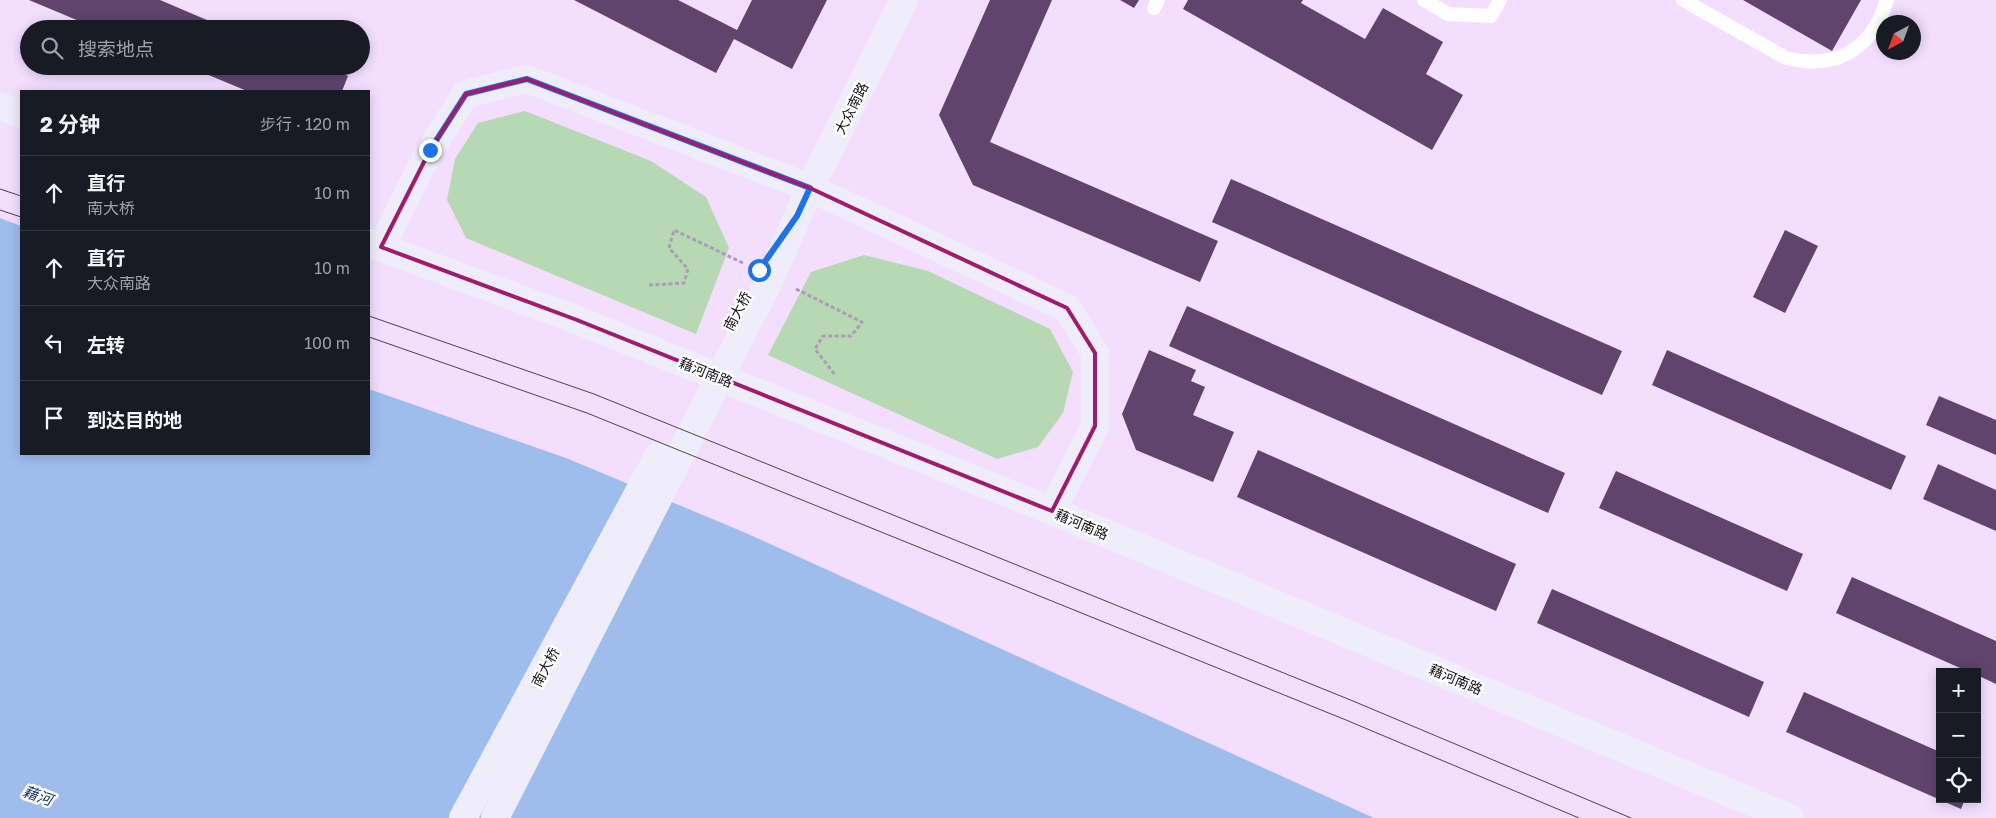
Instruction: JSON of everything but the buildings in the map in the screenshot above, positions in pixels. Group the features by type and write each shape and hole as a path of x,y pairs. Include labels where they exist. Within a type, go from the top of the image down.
{"main road":[{"name":"大众南路","path":"797,216 904,0"},
{"path":"375,245 430,150 466,94 527,79 810,188 1067,308 1095,353 1096,426 1052,511"},
{"path":"0,106 20,114"},
{"name":"南大桥","path":"463,818 797,216"},
{"name":"藉河南路","path":"375,245 577,320 1052,511 1790,818"},
{"name":"南大桥","path":"495,818 765,274"}],"lane":[{"path":"1424,0 1448,14 1491,16 1500,0"},
{"path":"1683,0 1786,58 1801,62 1818,63 1834,60 1850,53 1863,43 1874,30 1882,15 1886,0"}],"path":[{"path":"649,285 684,284 688,268 669,248 674,230 765,274 862,322 851,336 823,336 814,349 836,376"}],"highlighted area":[{"path":"527,79 810,188 1067,308 1095,353 1095,426 1052,511 577,320 381,247 430,150 466,94"}],"green space":[{"path":"525,111 651,161 706,197 729,248 696,334 466,238 447,200 455,159 478,123"},
{"path":"864,255 928,271 1050,329 1073,372 1063,413 1038,447 997,459 768,355 811,272"}],"water":[{"name":"藉河","path":"0,218 20,226 20,455 370,455 370,389 566,458 746,533 1374,818 0,818"}],"tram line":[{"path":"0,189 20,196"},
{"path":"0,210 20,217"},
{"path":"370,316 594,394 1353,701 1631,818"},
{"path":"370,337 587,413 1346,720 1579,818"}],"route":[{"path":"430,150 466,94 527,79 810,188 797,216 759,270"}]}
